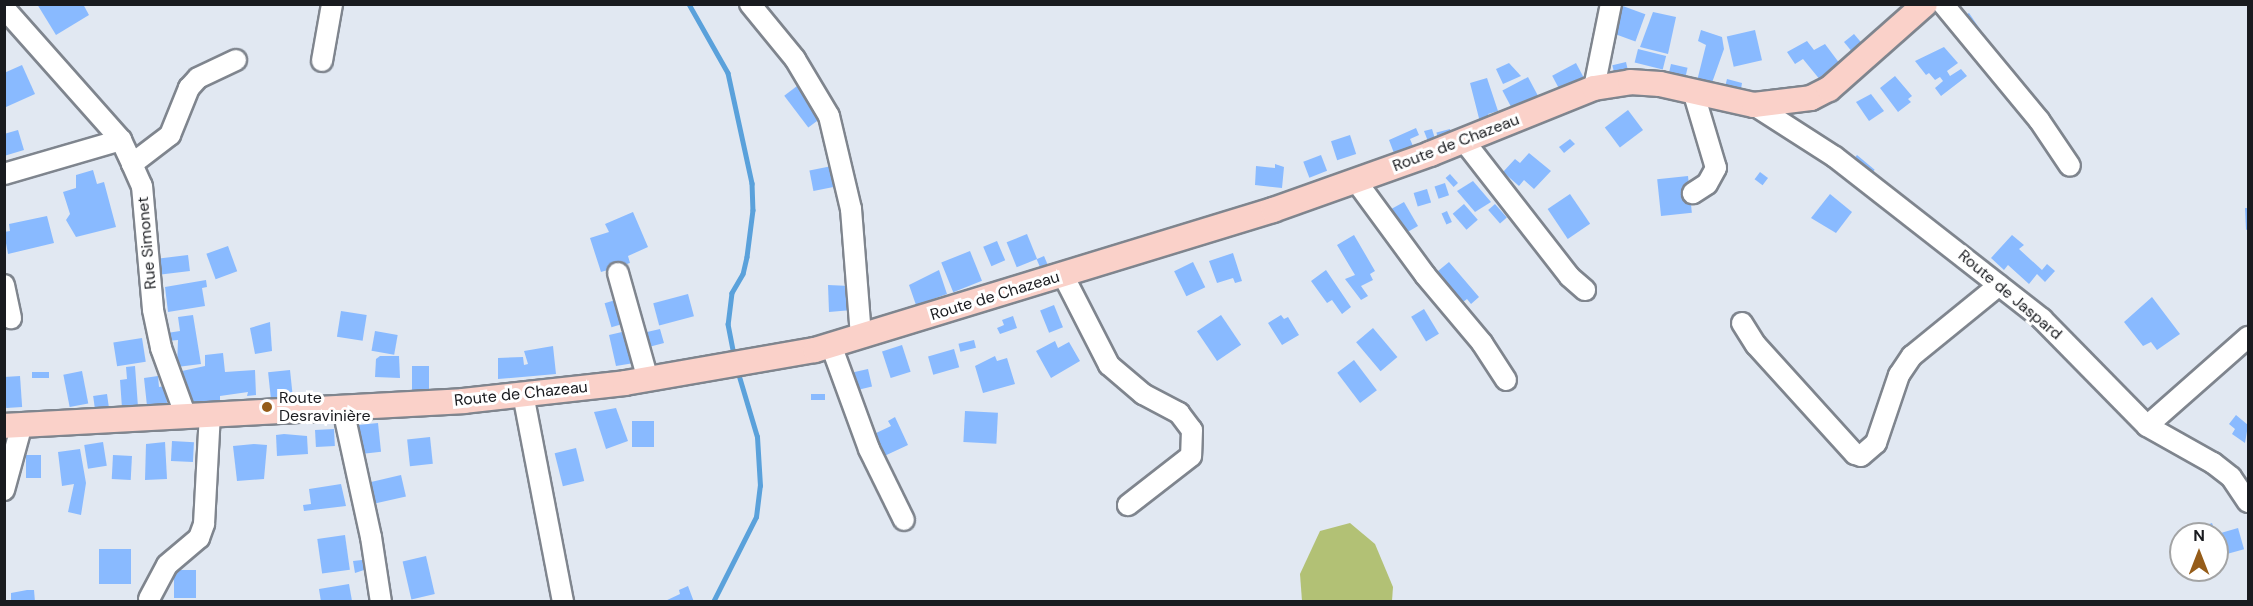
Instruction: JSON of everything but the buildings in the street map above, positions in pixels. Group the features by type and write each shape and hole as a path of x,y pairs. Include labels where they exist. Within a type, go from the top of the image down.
{"main road":[{"name":"Route de Chazeau","path":"13,425 185,414 343,409 523,394 648,380 764,362 861,337 1356,180 1464,141 1594,88 1630,82 1754,105 1788,103 1829,89 1925,4"}],"street":[{"path":"322,62 332,4"},
{"path":"750,4 795,59 829,117 851,209 861,337"},
{"path":"1594,88 1611,4"},
{"path":"1942,4 2039,120 2070,166"},
{"name":"Rue Simonet","path":"4,8 122,140 142,186 158,333 185,414"},
{"path":"132,164 170,135 189,88 198,78 236,60"},
{"path":"1693,92 1716,168 1707,184 1693,193"},
{"name":"Route de Jaspard","path":"1754,105 1836,157 2042,319 2147,426 2231,477 2248,502"},
{"path":"4,174 122,140"},
{"path":"1464,141 1570,278 1585,290"},
{"path":"1356,180 1425,274 1482,343 1506,380"},
{"path":"618,273 648,380"},
{"path":"1063,274 1109,365 1143,394 1179,413 1192,430 1191,456 1128,505"},
{"path":"4,285 10,318"},
{"path":"1742,323 1756,345 1855,454 1861,456 1876,443 1899,375 1912,357 1999,285"},
{"path":"2147,426 2248,337"},
{"path":"831,345 869,450 904,520"},
{"path":"523,394 563,602"},
{"path":"343,409 371,537 381,602"},
{"path":"149,599 166,565 199,538 204,524 210,414"},
{"path":"4,490 13,425"}],"green space":[{"path":"1350,523 1375,544 1393,587 1392,601 1302,601 1300,574 1320,531"}],"waterway":[{"path":"689,4 728,73 752,183 753,210 747,257 743,274 732,293 728,324 734,356"},
{"path":"713,602 756,517 760,486 757,437 737,370"}],"place":[{"name":"Route Desravinière","path":"267,407"}]}
